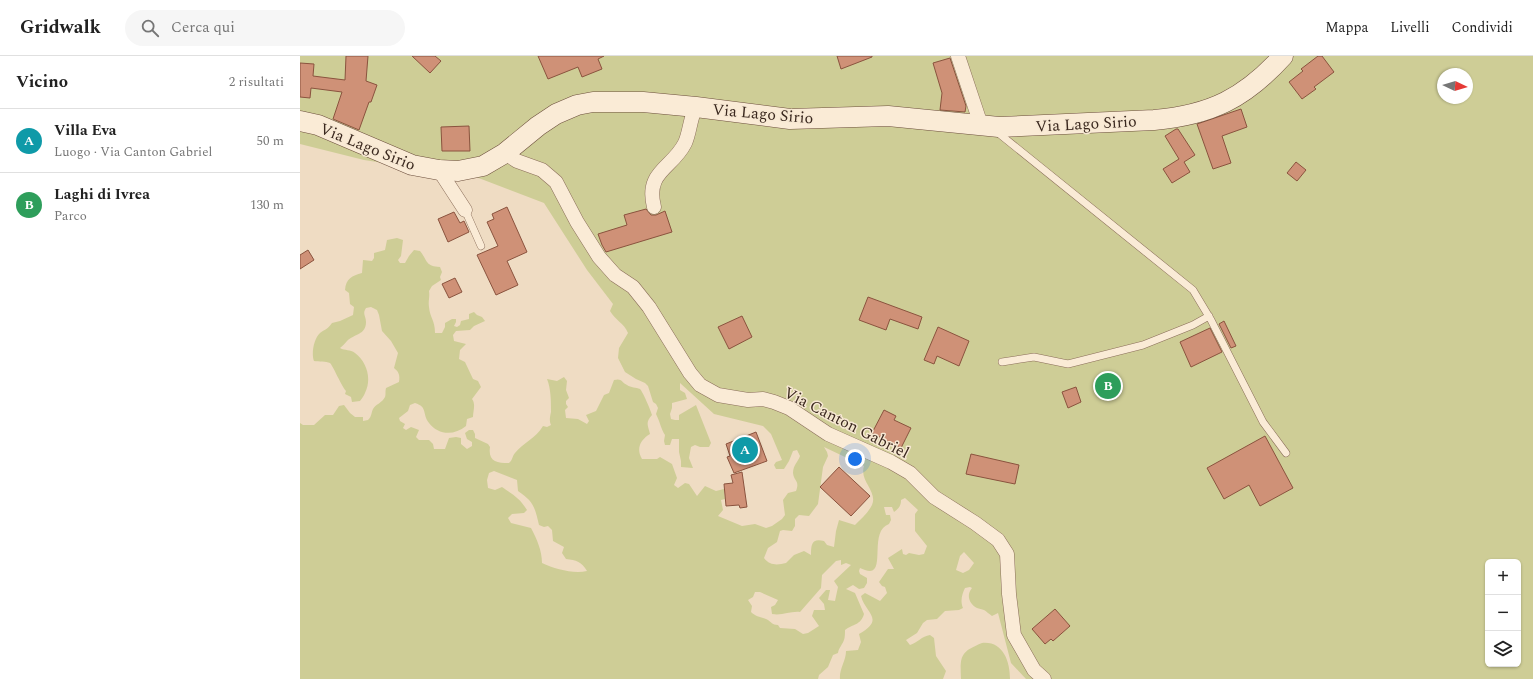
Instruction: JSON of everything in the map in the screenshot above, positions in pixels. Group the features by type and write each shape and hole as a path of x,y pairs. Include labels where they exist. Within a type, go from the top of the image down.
{"main road":[{"name":"Via Lago Sirio","path":"300,121 318,125 412,165 439,170 458,171 483,166 505,153 538,126 556,114 576,105 593,102 627,102 696,107 790,119 888,116 991,127 1154,120 1174,118 1214,108 1245,92 1261,79 1283,56"}],"street":[{"path":"958,56 991,127"},
{"path":"654,207 651,196 653,184 658,174 679,152 685,143 692,114 696,107"},
{"name":"Via Canton Gabriel","path":"505,153 517,161 542,170 556,182 577,222 599,257 615,275 633,287 649,307 690,373 700,385 718,395 748,400 774,402 789,408 828,434 891,462 910,473 934,497 975,523 998,540 1007,554 1009,594 1014,635 1034,670 1044,679"},
{"path":"439,170 465,210"}],"lane":[{"path":"991,127 1192,290 1209,316 1263,422 1286,453"},
{"path":"465,210 481,246"},
{"path":"1002,362 1034,357 1068,364 1143,345 1193,325 1209,316"}],"shaded area":[{"path":"300,56 1533,56 1533,679 1026,679 1011,663 998,613 992,616 984,610 974,606 969,599 969,594 972,588 970,587 965,588 963,593 963,608 959,610 945,611 937,619 927,620 923,623 917,633 906,640 910,645 930,635 934,638 936,656 946,671 943,679 840,679 846,651 858,650 861,642 859,634 867,629 873,620 861,596 865,593 880,601 887,593 885,587 879,582 888,569 894,569 888,558 902,549 903,554 906,555 909,553 919,555 924,554 927,546 915,531 915,514 918,510 905,498 901,500 901,504 894,512 892,507 884,507 886,515 890,515 891,520 889,524 883,528 880,534 874,569 870,571 860,568 860,574 867,578 867,583 864,588 859,589 853,585 846,589 855,593 864,614 863,618 845,630 844,639 838,653 833,655 828,667 819,675 818,679 300,679 300,423 303,425 314,425 325,415 333,415 339,406 344,405 355,417 363,417 363,421 368,420 374,407 385,397 386,388 399,382 399,374 394,368 398,353 391,341 382,331 377,310 371,307 366,308 365,310 364,313 366,322 362,332 350,339 340,348 355,353 363,361 367,371 367,388 360,401 352,402 351,397 345,394 346,391 330,363 314,361 314,346 318,335 332,323 353,315 354,307 350,304 349,293 345,290 348,280 362,273 363,260 372,261 374,258 374,253 385,250 387,240 397,238 403,240 401,256 398,260 400,263 405,263 414,250 420,251 429,264 440,267 442,272 440,277 441,280 432,286 429,291 430,314 435,333 442,333 445,323 452,319 456,319 454,326 457,327 460,325 461,321 469,319 469,314 474,312 485,321 474,326 470,330 456,331 453,335 454,341 466,344 460,350 459,359 465,362 473,379 478,381 481,387 472,399 474,405 473,417 467,419 466,426 461,429 451,433 446,433 437,430 429,423 422,407 415,403 410,405 408,411 399,418 400,421 405,424 403,428 406,430 411,427 419,430 416,437 419,440 429,440 433,444 434,449 445,449 449,438 456,437 461,438 461,444 467,449 472,446 472,442 467,439 465,433 469,430 473,430 475,438 488,444 490,447 490,455 494,460 497,462 509,463 518,449 537,434 543,426 547,427 551,425 550,395 547,379 557,381 564,377 567,381 566,390 569,398 566,401 568,407 565,410 566,418 578,419 587,424 589,421 586,415 596,411 604,395 609,393 614,380 620,380 629,386 640,389 652,415 648,422 650,434 641,442 639,448 642,459 657,459 660,457 672,464 677,478 674,485 678,488 685,483 689,484 697,496 705,486 716,491 724,489 725,499 721,500 723,510 718,516 742,526 755,524 766,528 772,526 785,515 783,500 788,493 796,491 797,487 793,470 800,456 797,450 793,451 784,469 776,469 774,465 776,462 782,460 771,434 763,426 714,414 680,383 680,390 685,393 687,399 672,403 670,414 671,419 679,420 679,415 696,405 711,443 709,447 700,447 695,445 691,447 689,458 693,468 681,467 679,439 672,439 670,445 665,445 665,435 656,414 658,408 653,402 648,386 625,372 618,358 619,348 628,333 610,311 613,304 587,270 544,203 476,177 364,160 300,144","holes":["824,447 864,466 864,476 873,495 872,505 855,525 839,520 834,547 827,545 824,541 817,540 812,545 811,555 804,551 794,555 786,563 771,564 764,558 768,548 777,542 780,531 792,531 795,526 795,519 799,515 809,516 818,504 823,467 828,456","494,471 517,480 518,491 533,505 539,525 544,527 548,526 552,530 553,541 564,547 562,553 566,559 578,562 583,565 587,571 576,572 564,570 542,563 539,545 531,528 511,523 508,518 512,514 524,513 527,510 513,494 502,487 495,490 488,488 487,480 489,473","964,552 974,563 969,570 963,573 956,570 960,556","841,560 841,565 846,563 851,565 834,581 838,587 835,601 828,600 830,590 826,590 819,598 824,604 825,610 814,610 812,616 819,626 808,633 803,634 795,629 780,628 778,625 773,624 751,612 752,606 748,600 753,597 755,592 760,592 778,600 775,605 771,607 772,614 800,612 821,588 822,575 836,561"]},
{"path":"982,643 995,645 1004,654 1009,666 1010,679 961,679 961,660 965,652"}],"building":[{"path":"346,56 368,56 366,81 377,85 359,130 333,119 342,92 311,88 310,98 300,97 300,63 314,64 313,76 345,80"},
{"path":"412,56 435,56 441,61 430,73"},
{"path":"538,56 604,56 598,59 602,69 582,77 578,67 548,79"},
{"path":"837,56 872,56 872,57 841,69"},
{"path":"1318,56 1322,56 1334,72 1314,87 1316,89 1302,99 1289,82 1303,71 1301,69"},
{"path":"950,58 966,106 965,112 940,110 942,93 933,63"},
{"path":"1241,109 1247,127 1222,136 1231,163 1213,169 1197,124"},
{"path":"469,126 470,151 442,151 441,127"},
{"path":"1178,129 1195,155 1184,162 1190,172 1172,183 1163,169 1179,159 1165,136"},
{"path":"1296,162 1306,170 1297,181 1287,173"},
{"path":"507,207 527,252 507,261 518,285 496,295 477,255 498,246 487,222 494,219 492,214"},
{"path":"646,209 651,215 656,215 665,211 672,232 606,252 598,234 627,225 624,215"},
{"path":"454,212 460,223 464,221 469,232 448,242 438,219"},
{"path":"308,250 314,260 300,269 300,255"},
{"path":"455,278 462,292 449,298 442,284"},
{"path":"868,297 922,317 918,329 890,319 886,330 859,320"},
{"path":"742,316 752,337 729,349 718,327"},
{"path":"1224,321 1236,346 1231,348 1219,324"},
{"path":"938,327 969,341 959,366 937,356 934,364 924,360"},
{"path":"1210,328 1222,352 1191,367 1180,342"},
{"path":"1076,387 1081,402 1068,408 1062,392"},
{"path":"884,410 896,416 894,420 911,428 901,448 872,433"},
{"path":"756,432 767,461 734,473 727,457 730,456 726,444"},
{"path":"1265,436 1293,488 1260,506 1249,485 1224,499 1207,468"},
{"path":"971,454 1019,465 1015,484 966,474"},
{"path":"839,467 870,496 851,516 820,487"},
{"path":"742,472 747,507 740,508 739,505 726,506 724,484 733,483 731,475"},
{"path":"1055,609 1070,626 1053,641 1051,639 1045,644 1032,629"}],"place":[{"name":"Laghi di Ivrea","path":"1108,386"},
{"name":"Villa Eva","path":"745,450"}]}
